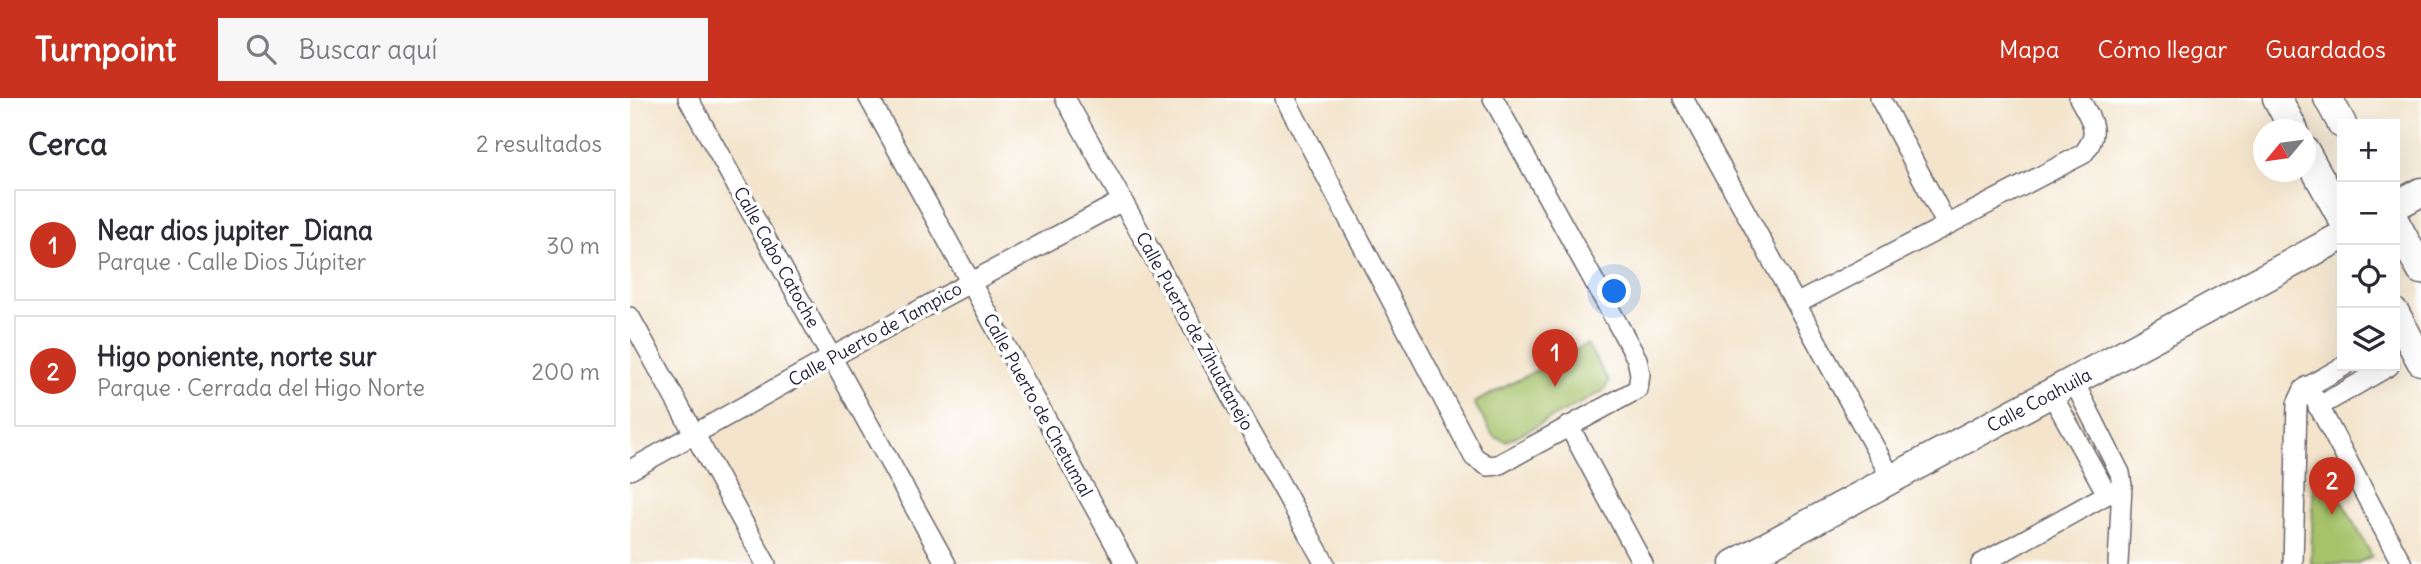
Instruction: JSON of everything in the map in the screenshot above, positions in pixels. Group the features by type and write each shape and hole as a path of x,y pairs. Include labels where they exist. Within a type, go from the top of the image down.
{"street":[{"name":"Calle Cabo Catoche","path":"688,98 946,564"},
{"name":"Calle Puerto de Chetumal","path":"869,98 1126,564"},
{"name":"Calle Puerto de Zihuatanejo","path":"1065,98 1325,564"},
{"path":"1285,98 1474,457 1489,466 1498,464 1638,389 1640,374 1637,359 1493,98"},
{"path":"1683,98 1892,479"},
{"path":"1880,98 1947,225"},
{"path":"1796,304 2083,154 2094,136 2093,124 2079,98"},
{"path":"2277,98 2288,119"},
{"path":"2328,98 2339,119"},
{"path":"2316,171 2337,210"},
{"path":"2400,203 2421,192"},
{"name":"Calle Puerto de Tampico","path":"630,470 832,357 1122,201"},
{"path":"2400,231 2421,270"},
{"name":"Calle Coahuila","path":"1734,564 2337,239"},
{"path":"630,317 765,564"},
{"path":"2293,564 2297,404 2306,387 2337,370"},
{"path":"2318,407 2380,371"},
{"path":"2306,387 2402,564"},
{"path":"2063,388 2115,490 2118,564"},
{"path":"1569,426 1643,564"},
{"path":"1981,564 2115,490"}],"green space":[{"path":"1587,344 1609,382 1602,392 1507,441 1494,437 1474,403"},
{"path":"2319,459 2372,556 2356,564 2311,564 2314,474"}],"place":[{"name":"Near dios jupiter_Diana","path":"1555,387"},
{"name":"Higo poniente, norte sur","path":"2332,515"}]}
